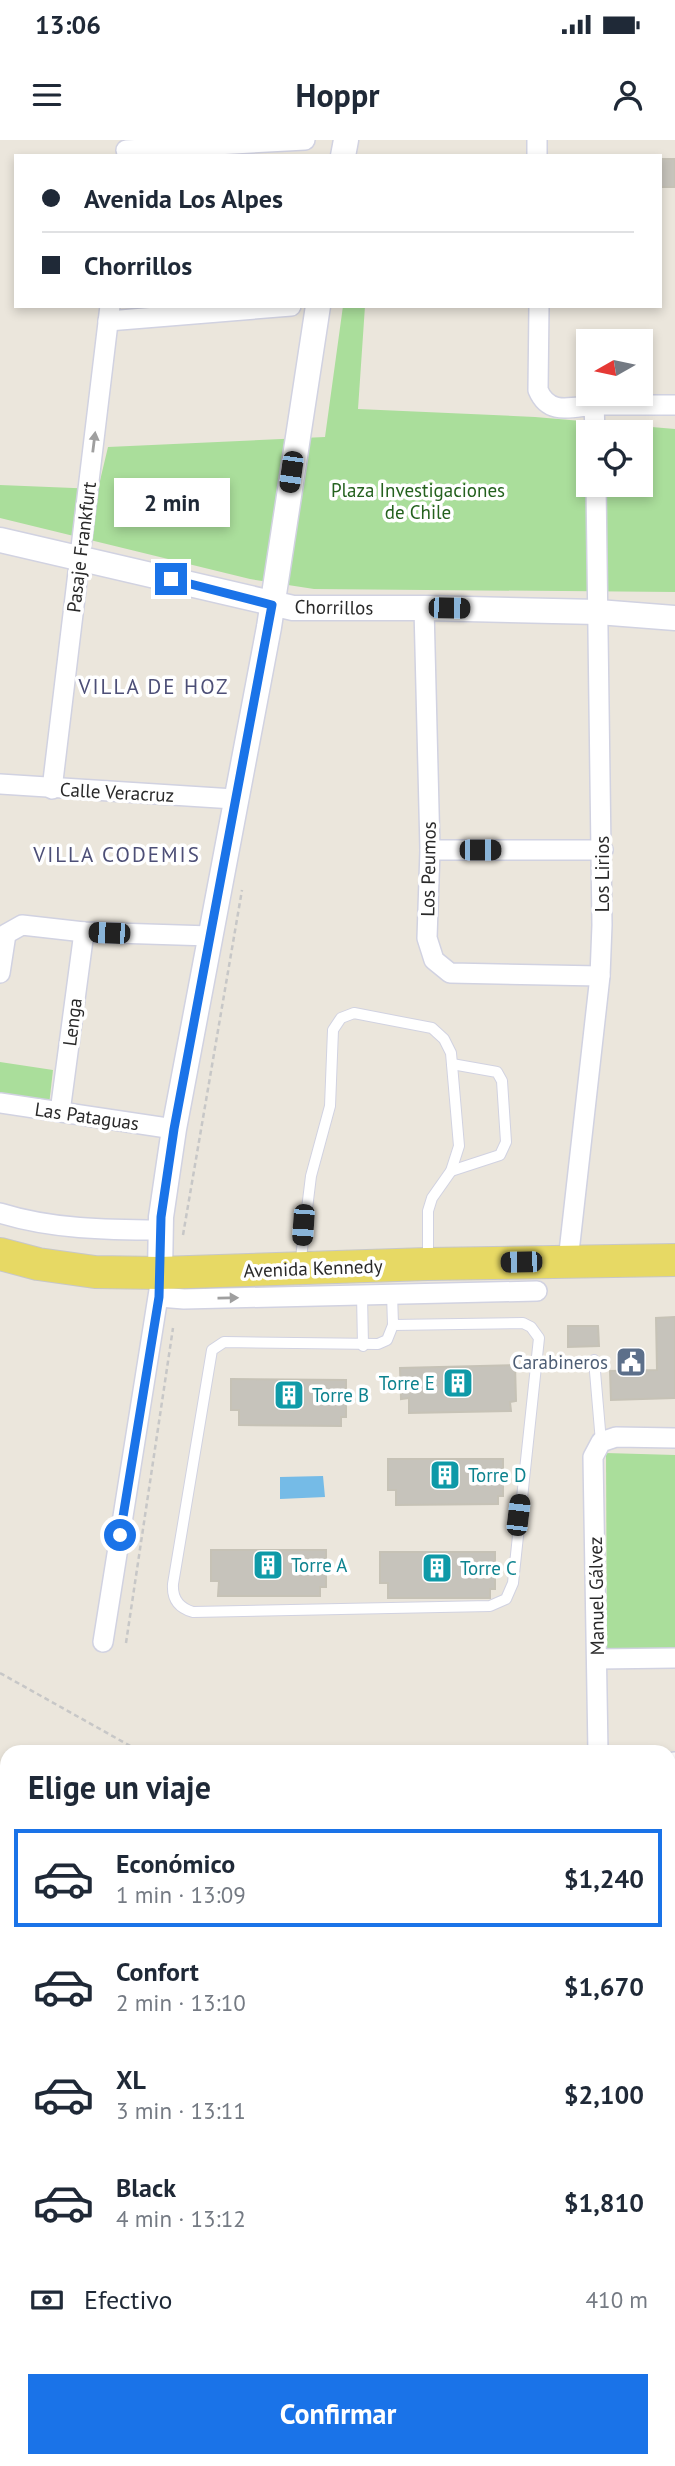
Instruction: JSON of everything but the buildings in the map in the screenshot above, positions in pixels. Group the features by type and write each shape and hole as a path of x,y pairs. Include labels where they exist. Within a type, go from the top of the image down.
{"main road":[{"name":"Avenida Kennedy","path":"0,1254 38,1264 167,1285 299,1268 377,1280 428,1264 675,1260"}],"street":[{"path":"126,149 305,140"},
{"path":"109,314 246,308"},
{"path":"103,1642 167,1285 160,1230 174,1129 272,605 318,308"},
{"path":"539,308 538,390 543,402 553,408 580,406"},
{"name":"Pasaje Frankfurt","path":"52,789 109,314"},
{"path":"653,405 675,405"},
{"name":"Los Lirios","path":"568,1261 600,976 603,850 596,497"},
{"name":"Chorrillos","path":"0,540 272,605 320,609 424,608 598,612 675,618"},
{"name":"Los Peumos","path":"424,608 430,850 426,938 434,960 450,973 600,976"},
{"name":"Calle Veracruz","path":"0,784 234,799"},
{"path":"430,850 603,850"},
{"path":"0,973 6,934 22,925 84,932 210,936"},
{"name":"Lenga","path":"60,1112 84,932"},
{"name":"Las Pataguas","path":"0,1103 174,1129"},
{"path":"0,1213 36,1222 109,1230 160,1230"},
{"name":"Avenida Kennedy","path":"167,1285 377,1280 537,1292"},
{"path":"601,1442 616,1437 675,1438"},
{"name":"Manuel Gálvez","path":"598,1745 593,1457 601,1442"},
{"path":"597,1659 675,1658"}],"lane":[{"path":"299,1268 311,1176 330,1106 333,1030 341,1018 354,1013 432,1028 444,1039 451,1053 459,1146 451,1171 432,1199 428,1211 428,1264"},
{"path":"451,1171 500,1155 506,1142 502,1081 497,1072 452,1064"},
{"path":"377,1280 393,1325 387,1340 363,1346 224,1342 212,1350 173,1584 176,1601 187,1610 490,1606 502,1602 510,1594 539,1338 531,1327 523,1323 393,1325"},
{"path":"363,1346 377,1280"},
{"path":"594,1360 601,1442"}],"path":[{"path":"127,1643 172,1333 167,1285 242,890"},
{"path":"0,1673 129,1745"}],"green space":[{"name":"Plaza Investigaciones de Chile","path":"343,308 365,308 358,409 576,421 576,497 653,497 653,427 675,429 675,592 314,589 250,579 0,518 0,485 98,489 108,447 325,437"},
{"path":"0,1062 53,1070 49,1105 0,1098"},
{"path":"606,1453 675,1455 675,1653 607,1655"}],"water":[{"path":"323,1476 325,1497 280,1499 280,1477"}],"place":[{"name":"Carabineros","path":"631,1362"},
{"name":"Torre E","path":"458,1383"},
{"name":"Torre B","path":"289,1395"},
{"name":"Torre D","path":"445,1475"},
{"name":"Torre A","path":"268,1565"},
{"name":"Torre C","path":"437,1568"}],"district":[{"name":"VILLA DE HOZ","path":"154,686"},
{"name":"VILLA CODEMIS","path":"117,854"}],"route":[{"path":"120,1535 159,1297 161,1217 174,1129 272,605 171,579"}]}
